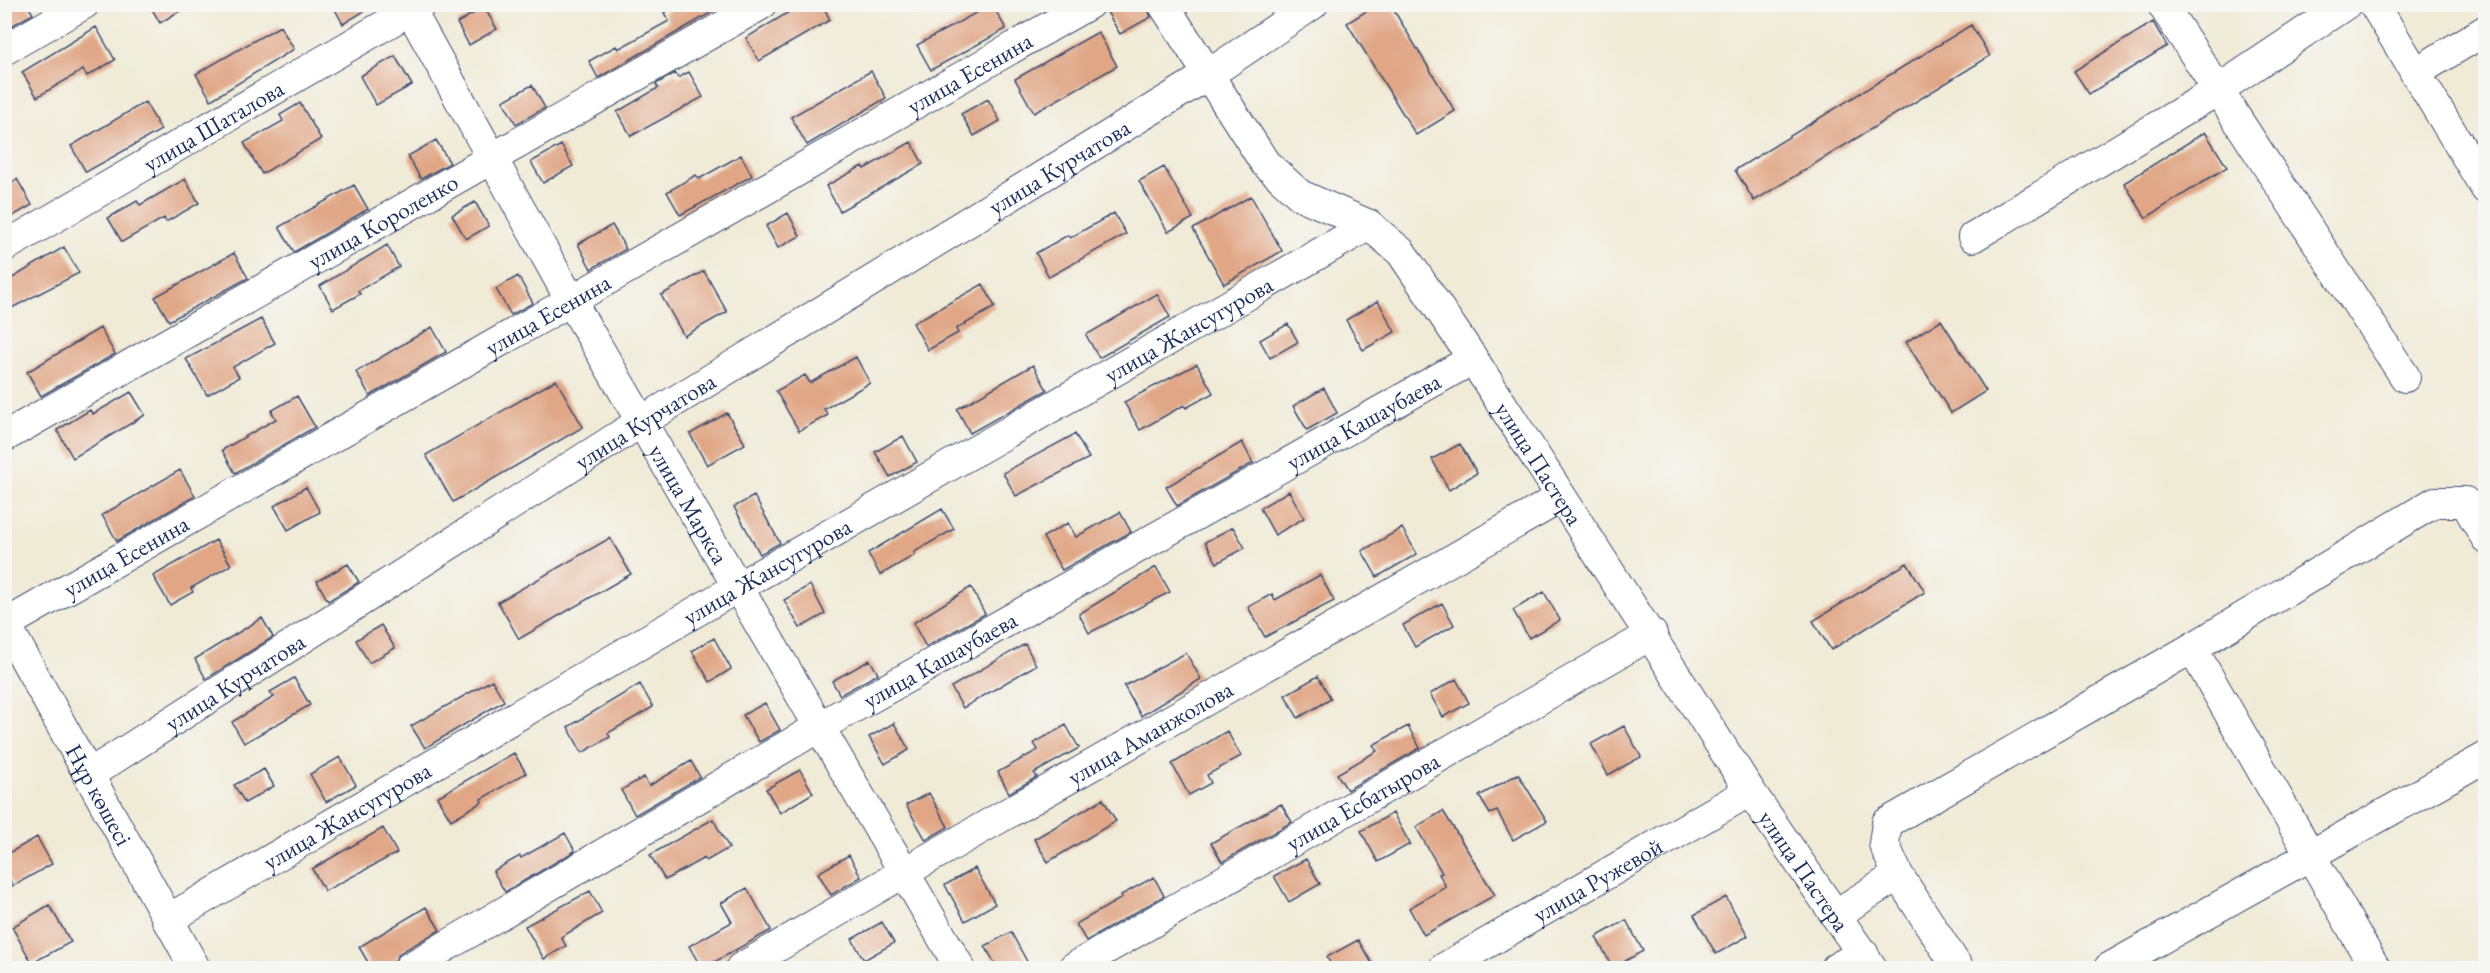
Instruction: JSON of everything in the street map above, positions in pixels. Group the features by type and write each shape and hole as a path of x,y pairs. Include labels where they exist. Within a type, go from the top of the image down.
{"street":[{"path":"4,50 84,4"},
{"name":"улица Короленко","path":"4,437 762,4"},
{"name":"улица Есенина","path":"5,623 1089,4"},
{"name":"улица Пастера","path":"1163,4 1265,163 1300,195 1369,225 1401,252 1473,359 1560,498 1652,634 1750,791 1868,961"},
{"name":"улица Курчатова","path":"88,775 641,422 1208,75 1313,4"},
{"path":"2162,4 2406,377"},
{"path":"1972,237 2218,90 2346,4"},
{"path":"2374,4 2486,189"},
{"name":"улица Маркса","path":"412,6 491,157 571,301 960,969"},
{"name":"улица Шаталова","path":"4,247 412,6"},
{"path":"2415,73 2486,30"},
{"name":"улица Жансугурова","path":"167,920 738,587 1369,225"},
{"name":"улица Кашаубаева","path":"409,969 819,727 1473,359"},
{"name":"улица Аманжолова","path":"741,969 903,873 1560,498"},
{"path":"1958,969 1898,875 1884,844 1887,823 2192,648 2435,502 2465,502 2486,538"},
{"name":"Нұр көшесі","path":"5,623 195,969"},
{"name":"улица Есбатырова","path":"1073,969 1652,634"},
{"path":"2192,648 2375,969"},
{"path":"2109,969 2486,757"},
{"name":"улица Ружевой","path":"1444,969 1750,791"},
{"path":"1835,915 1898,875"},
{"path":"1836,969 1868,961"}],"building":[{"path":"4,4 27,4 33,14 4,30"},
{"path":"149,4 191,4 160,23"},
{"path":"332,4 376,4 343,24"},
{"path":"678,4 726,4 598,78 589,61 616,46 618,49 669,21 664,13"},
{"path":"802,4 822,4 830,20 759,61 746,38"},
{"path":"992,4 1006,29 931,70 917,45"},
{"path":"1120,4 1146,4 1151,17 1120,34 1107,12"},
{"path":"1378,4 1390,4 1455,111 1416,135 1347,23"},
{"path":"484,7 497,29 469,45 457,23"},
{"path":"2153,22 2167,46 2089,94 2074,71"},
{"path":"1971,25 1990,56 1754,201 1735,170"},
{"path":"280,26 294,49 211,100 196,74"},
{"path":"96,27 115,60 87,76 83,70 37,97 22,72"},
{"path":"1098,32 1117,66 1034,113 1015,79"},
{"path":"395,56 412,85 376,105 360,76"},
{"path":"871,71 886,98 807,145 791,117"},
{"path":"689,72 703,97 631,136 617,112 658,88 656,84 675,73 678,78"},
{"path":"532,85 545,108 516,124 503,101"},
{"path":"988,99 1000,121 974,136 961,114"},
{"path":"145,102 161,130 86,172 71,146"},
{"path":"300,103 321,139 262,174 244,143 283,121 280,115"},
{"path":"2205,132 2227,167 2146,218 2124,183"},
{"path":"436,140 450,163 421,179 408,156"},
{"path":"911,142 923,164 840,211 826,186 862,166 864,169"},
{"path":"561,145 573,166 543,183 531,162"},
{"path":"741,155 752,176 680,215 667,192 696,175 699,179"},
{"path":"1164,167 1193,218 1168,232 1139,181"},
{"path":"17,179 32,205 4,221 4,187"},
{"path":"185,179 199,203 166,222 164,218 122,242 108,218 137,201 140,205"},
{"path":"354,185 368,209 294,252 279,227"},
{"path":"1251,196 1282,251 1224,284 1193,229"},
{"path":"475,202 489,226 466,239 452,215"},
{"path":"788,213 800,236 778,248 766,226"},
{"path":"1114,213 1126,234 1049,277 1036,253 1068,235 1070,238"},
{"path":"612,225 626,249 591,269 578,244"},
{"path":"387,245 399,267 358,291 360,294 333,309 320,286"},
{"path":"64,247 79,273 4,312 4,283"},
{"path":"234,253 248,278 169,321 155,297"},
{"path":"704,271 727,312 684,336 661,295"},
{"path":"518,276 533,303 511,315 496,289"},
{"path":"983,284 995,307 956,329 958,333 928,350 913,323"},
{"path":"1157,294 1170,317 1099,358 1086,335"},
{"path":"1378,301 1395,332 1363,350 1346,320"},
{"path":"261,319 275,343 233,367 239,377 207,395 186,359"},
{"path":"1941,320 1986,391 1951,413 1906,342"},
{"path":"1288,324 1298,342 1270,358 1260,340"},
{"path":"432,327 446,352 370,396 356,372"},
{"path":"100,328 115,354 41,396 27,372"},
{"path":"856,357 870,383 824,409 828,415 799,431 776,391 805,375 810,383"},
{"path":"1197,364 1213,393 1186,408 1184,405 1140,430 1124,402"},
{"path":"1033,365 1047,390 970,433 957,409"},
{"path":"556,380 583,427 453,502 426,455"},
{"path":"1324,388 1337,413 1307,430 1293,406"},
{"path":"131,392 145,415 73,458 57,430 90,410 93,414"},
{"path":"297,396 315,427 235,473 222,450 276,419 271,411"},
{"path":"727,413 745,444 707,465 690,434"},
{"path":"1075,434 1089,458 1016,496 1003,473"},
{"path":"903,436 917,462 890,477 875,452"},
{"path":"1242,442 1253,463 1177,506 1166,487"},
{"path":"1460,444 1477,473 1449,490 1432,459"},
{"path":"180,470 195,496 117,541 102,515"},
{"path":"306,487 320,512 288,530 274,506"},
{"path":"1289,491 1304,518 1275,535 1260,508"},
{"path":"754,496 780,543 760,554 734,507"},
{"path":"942,509 954,529 880,575 868,553"},
{"path":"1120,512 1131,532 1062,570 1043,537 1068,523 1076,537"},
{"path":"1233,527 1245,548 1217,563 1205,542"},
{"path":"1402,528 1417,554 1377,577 1362,551"},
{"path":"610,538 631,574 519,639 498,602"},
{"path":"216,540 231,565 191,588 193,592 170,605 153,576"},
{"path":"1907,563 1925,592 1831,650 1813,621"},
{"path":"348,564 359,582 328,601 317,581"},
{"path":"1156,567 1170,592 1089,633 1079,614"},
{"path":"1320,575 1334,601 1265,637 1248,607 1272,594 1275,600"},
{"path":"810,585 825,614 800,628 784,600"},
{"path":"971,587 985,614 926,647 913,623"},
{"path":"1544,592 1560,620 1529,638 1513,610"},
{"path":"1442,603 1454,625 1415,647 1403,625"},
{"path":"262,618 273,637 206,679 195,659"},
{"path":"381,625 395,648 369,663 356,640"},
{"path":"714,638 731,669 710,682 692,651"},
{"path":"1025,644 1036,665 963,708 951,687"},
{"path":"1186,653 1201,679 1141,716 1124,686"},
{"path":"870,660 878,674 840,695 832,681"},
{"path":"1318,676 1331,699 1298,718 1285,695"},
{"path":"294,678 310,705 244,743 232,722 274,697 270,692"},
{"path":"1456,679 1469,703 1443,717 1430,694"},
{"path":"492,680 504,701 425,748 411,726"},
{"path":"640,684 653,707 608,733 610,737 582,753 568,727"},
{"path":"765,703 780,730 759,742 743,715"},
{"path":"894,723 909,750 885,764 869,737"},
{"path":"1066,725 1079,748 1034,773 1037,777 1009,793 998,772 1038,750 1034,743"},
{"path":"1408,726 1420,748 1347,790 1337,774 1377,751 1373,745"},
{"path":"1624,726 1641,757 1608,775 1591,744"},
{"path":"1227,731 1241,756 1207,775 1211,783 1189,795 1172,764"},
{"path":"514,753 526,773 481,799 482,802 451,820 437,797"},
{"path":"340,757 356,785 326,802 310,774"},
{"path":"691,761 700,777 635,815 621,790 644,777 649,786"},
{"path":"264,769 274,786 245,803 234,785"},
{"path":"800,770 813,793 780,813 766,789"},
{"path":"1518,774 1547,821 1513,840 1497,811 1490,814 1479,796"},
{"path":"929,793 948,827 926,840 906,805"},
{"path":"1103,799 1116,821 1048,862 1034,839"},
{"path":"1281,804 1292,822 1222,862 1211,843"},
{"path":"1443,811 1495,895 1424,935 1409,908 1446,887 1439,874 1442,873 1416,827"},
{"path":"1393,813 1410,844 1378,862 1361,831"},
{"path":"713,819 729,848 706,861 704,858 665,880 650,855"},
{"path":"383,828 397,853 325,891 312,869"},
{"path":"565,833 575,851 505,892 493,871"},
{"path":"37,837 52,864 13,886 4,871 4,856"},
{"path":"849,855 861,877 831,895 818,873"},
{"path":"1306,859 1320,884 1289,902 1274,876"},
{"path":"975,868 995,904 965,921 945,885"},
{"path":"1154,877 1164,896 1086,941 1076,924"},
{"path":"747,888 771,930 702,969 689,946 732,922 721,903"},
{"path":"590,891 602,913 561,937 566,946 544,959 525,926"},
{"path":"1726,897 1748,936 1716,954 1694,915"},
{"path":"49,905 71,942 32,963 12,927"},
{"path":"426,907 440,930 400,953 393,963 384,969 372,969 359,947"},
{"path":"1626,920 1643,951 1613,968 1596,937"},
{"path":"882,922 894,943 864,960 852,939"},
{"path":"1011,932 1031,969 998,969 985,946"},
{"path":"1358,940 1372,963 1362,969 1333,969 1327,957"}]}
